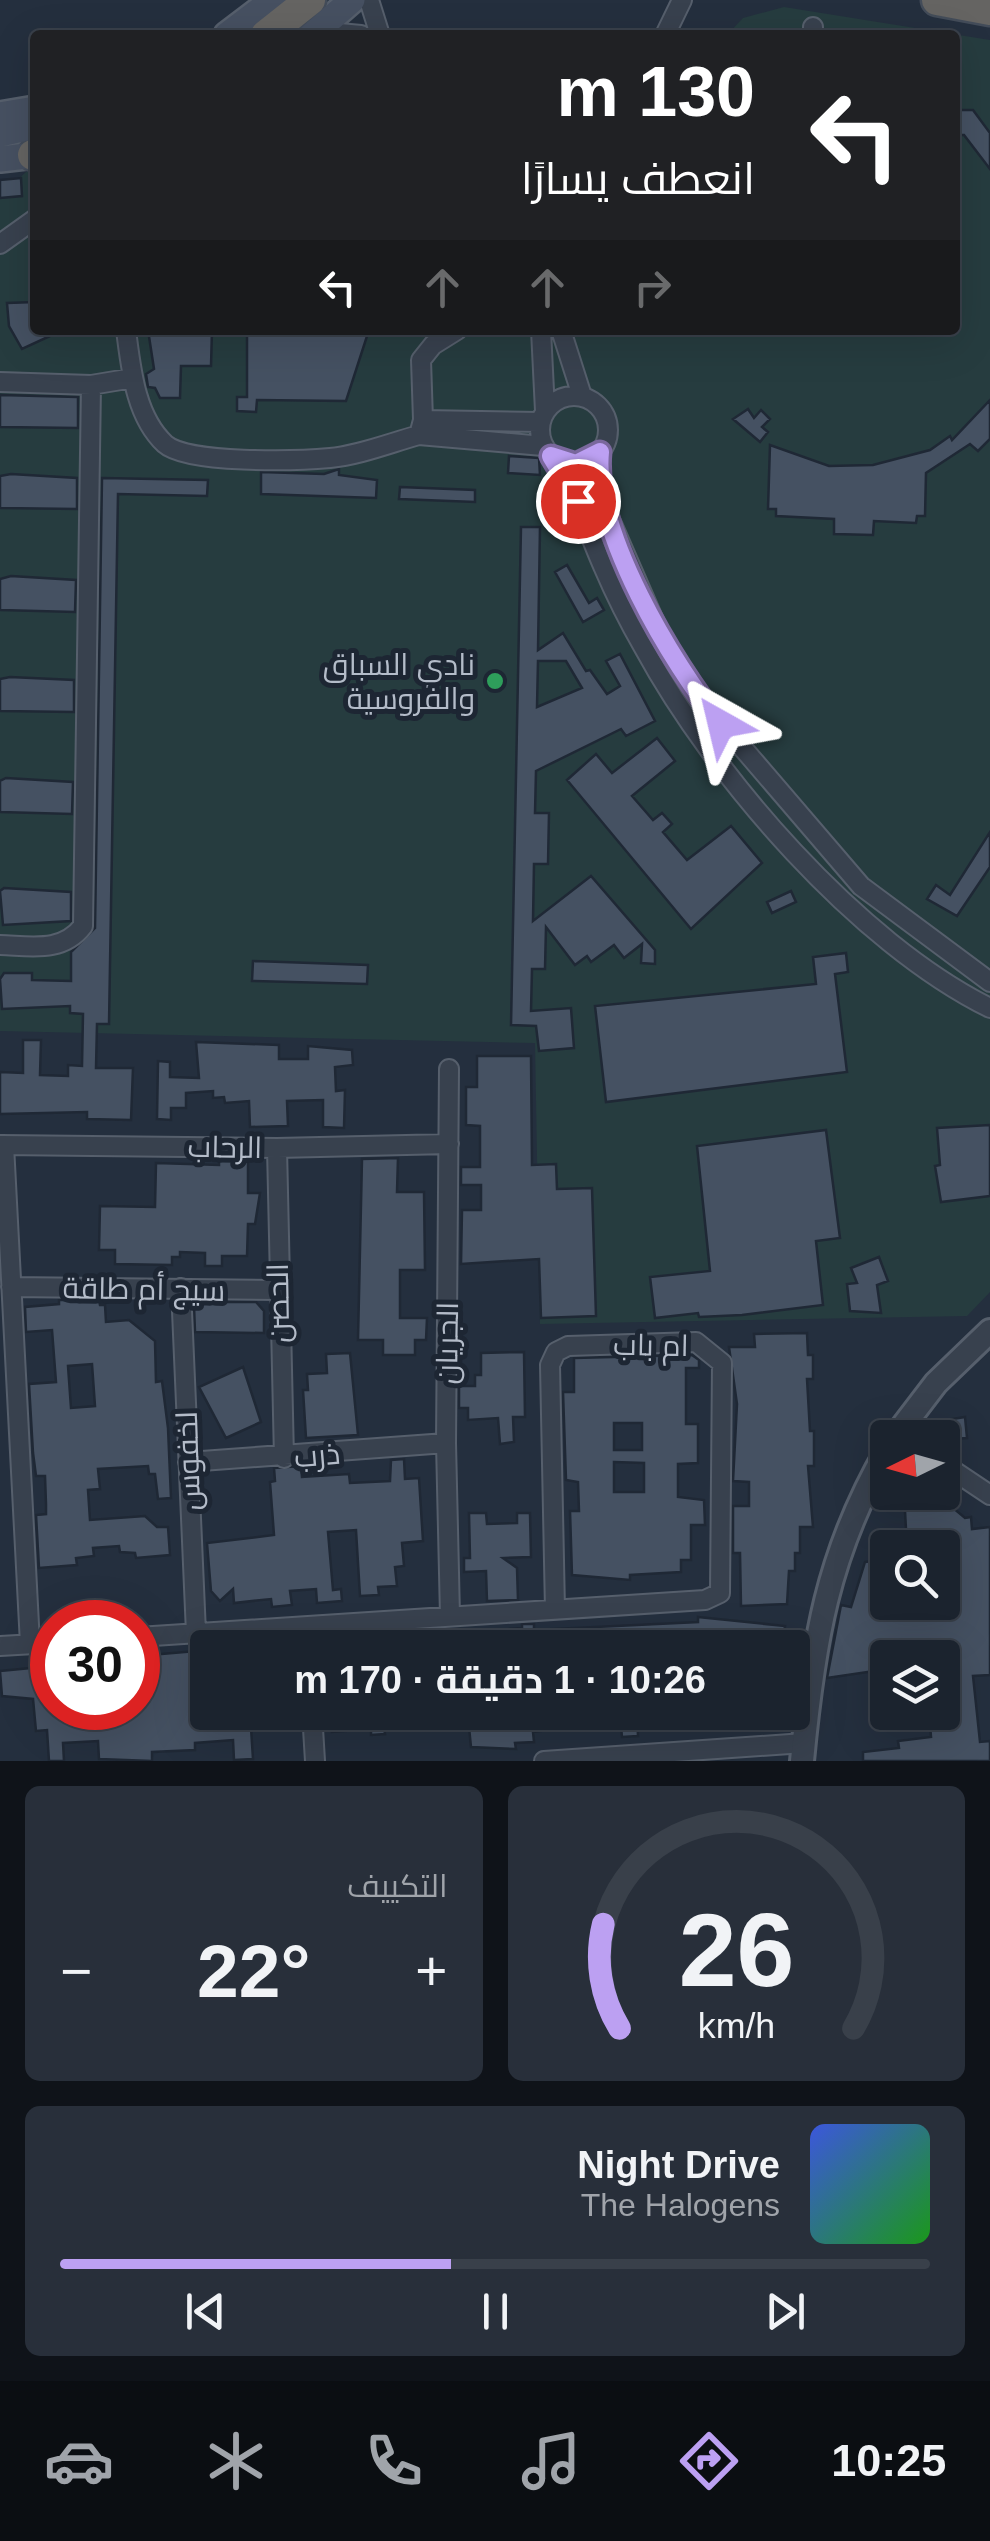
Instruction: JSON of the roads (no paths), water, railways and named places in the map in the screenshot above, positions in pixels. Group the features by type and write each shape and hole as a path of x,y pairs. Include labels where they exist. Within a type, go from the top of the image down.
{"highway":[{"path":"272,30 310,0"},
{"path":"937,0 990,10"}],"main road":[{"path":"234,30 273,0"},
{"path":"318,30 352,0"},
{"path":"0,115 30,110"},
{"path":"0,134 30,146"},
{"path":"0,159 30,150"}],"street":[{"path":"368,0 378,30"},
{"path":"667,30 682,0"},
{"path":"0,244 30,222"},
{"path":"127,335 133,378 146,419 165,444 183,455 333,458 421,428 543,416 568,396 582,396 594,402 608,426 598,475 604,508 669,648 699,697 766,779 872,894 990,982"},
{"path":"421,428 421,360 433,345 449,335"},
{"path":"541,335 547,451 578,501 602,566 644,650 698,735 814,876 892,942 990,1008"},
{"path":"563,335 582,396"},
{"path":"0,382 91,385 133,378"},
{"path":"0,944 52,946 71,942 84,926 91,385"},
{"path":"421,428 547,451 576,464 600,452"},
{"path":"855,911 872,894"},
{"name":"الجريان","path":"449,1070 446,1443 450,1616"},
{"name":"الرحاب","path":"2,1145 277,1148 449,1144"},
{"path":"0,1646 30,1644 2,1145"},
{"name":"الحصن","path":"277,1148 277,1290 284,1458"},
{"name":"سيج أم طاقة","path":"11,1287 277,1290"},
{"name":"لخفوس","path":"181,1288 196,1630"},
{"path":"910,1420 936,1383 990,1330"},
{"name":"ام باب","path":"252,1630 450,1616 555,1610 705,1600 720,1594 722,1363 696,1342 568,1346 556,1352 550,1365 555,1610"},
{"name":"ذرب","path":"188,1462 284,1458 446,1443"},
{"path":"960,1475 990,1495"},
{"path":"544,1761 803,1752 819,1615 848,1530 870,1488"},
{"path":"307,1626 307,1630"},
{"name":"ام باب","path":"160,1636 190,1634"},
{"path":"313,1730 315,1761"}],"place":[{"name":"نادي السباق والفروسية","path":"495,681"}]}
